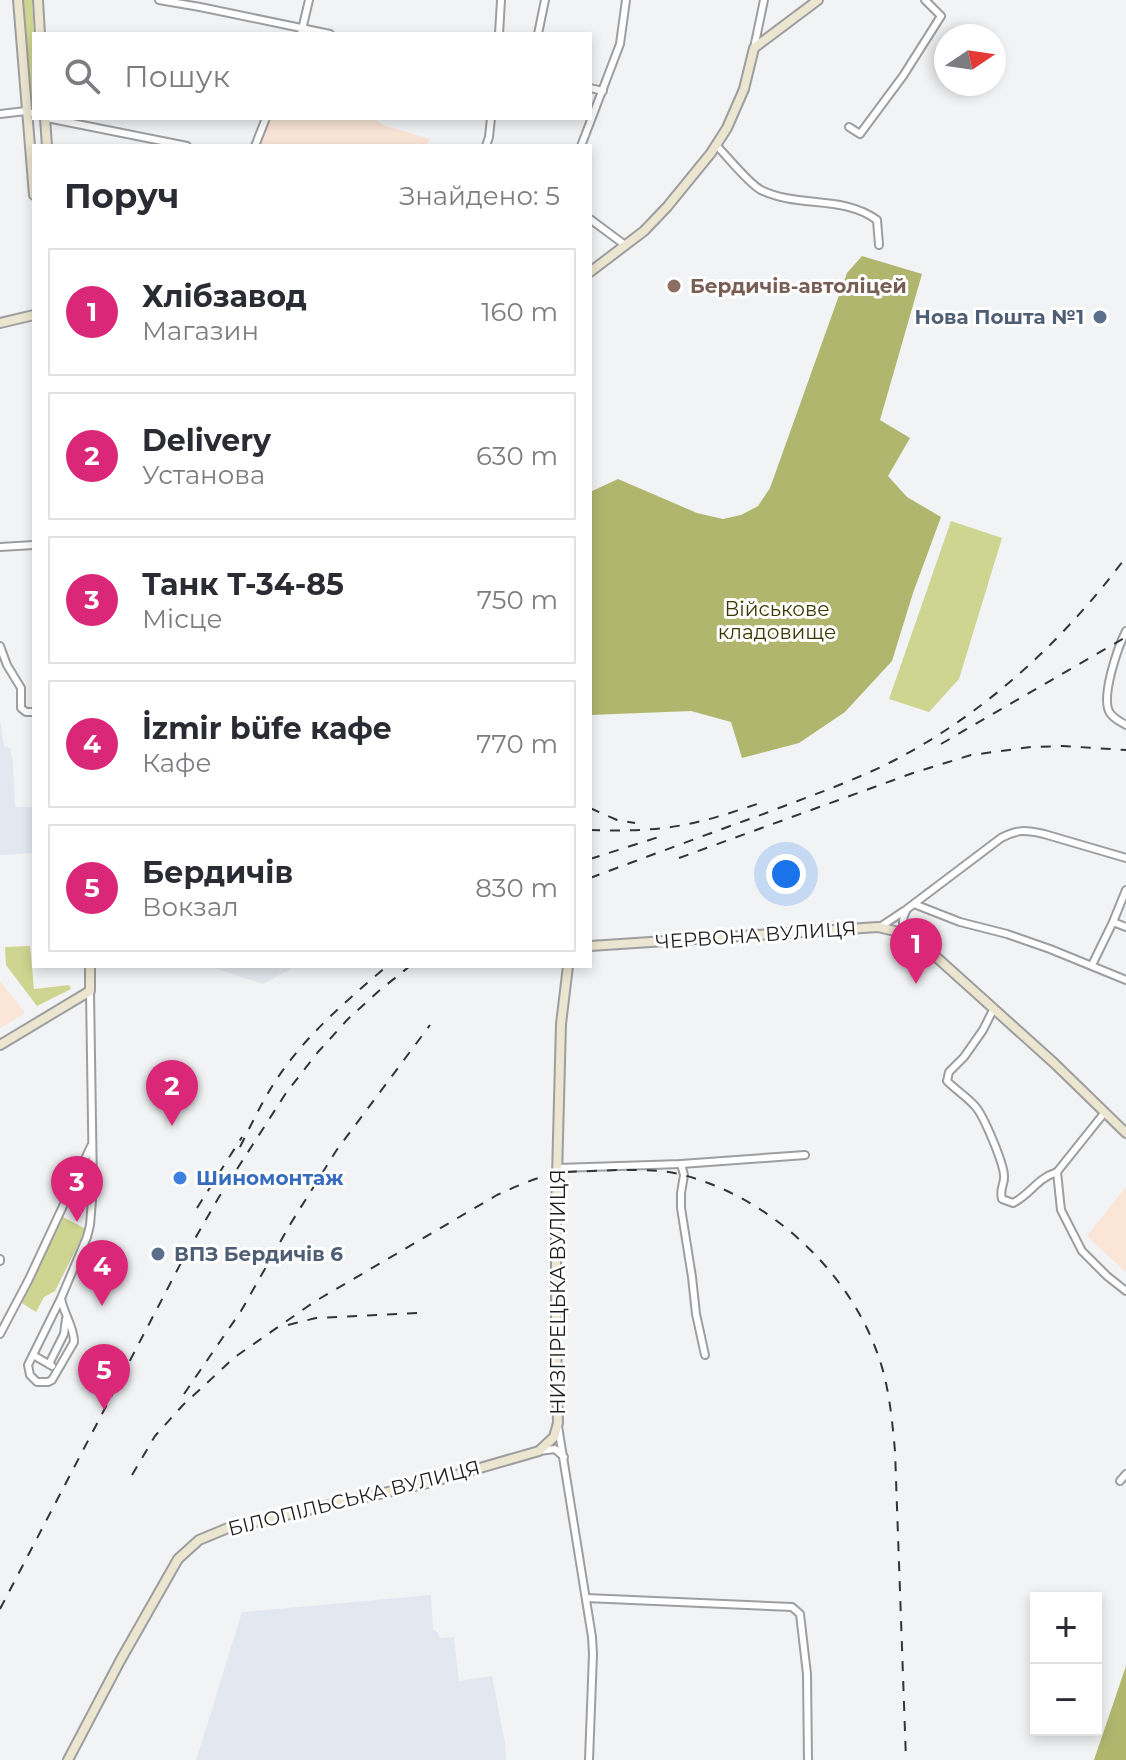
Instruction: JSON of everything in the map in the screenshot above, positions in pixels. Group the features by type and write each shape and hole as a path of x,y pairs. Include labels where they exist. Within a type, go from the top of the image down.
{"main road":[{"path":"18,0 32,154"},
{"path":"38,0 40,32"},
{"path":"592,271 644,231 716,145 744,89 754,48 818,0"},
{"path":"46,120 47,144"},
{"path":"0,323 32,315"},
{"name":"ЧЕРВОНА ВУЛИЦЯ","path":"593,945 878,927 907,934 1054,1063 1126,1133"},
{"path":"0,1045 90,991 90,968"},
{"name":"НИЗГІРЕЦЬКА ВУЛИЦЯ","path":"558,1423 556,1307 561,1024 568,968"},
{"path":"539,1451 554,1437 558,1423"},
{"name":"БІЛОПІЛЬСЬКА ВУЛИЦЯ","path":"68,1760 178,1559 199,1540 228,1528 428,1483 539,1451"}],"street":[{"path":"159,0 302,31 309,0"},
{"path":"499,32 501,0"},
{"path":"538,32 545,0"},
{"path":"592,118 620,44 626,0"},
{"path":"754,48 764,0"},
{"path":"849,127 860,134 903,76 941,16 925,0"},
{"path":"592,88 603,91"},
{"path":"0,114 30,113"},
{"path":"56,120 177,144"},
{"path":"256,144 265,120"},
{"path":"487,144 491,120"},
{"path":"582,144 591,120"},
{"path":"716,145 758,188 780,197 849,207 870,214 877,220 879,245"},
{"path":"592,220 626,246"},
{"path":"0,547 32,545"},
{"path":"1126,631 1106,701 1109,713 1126,725"},
{"path":"0,646 21,688 21,708 32,712"},
{"path":"1117,657 1126,652"},
{"path":"878,927 1013,832 1044,834 1126,858"},
{"path":"1092,965 1126,890"},
{"path":"914,904 960,922 1007,934 1126,980"},
{"path":"907,909 902,922 907,934"},
{"path":"1113,922 1126,927"},
{"path":"61,1298 74,1339 52,1380 37,1382 28,1371 28,1365 61,1298 90,1225 93,1143 90,991"},
{"path":"993,1010 964,1057 949,1072 947,1081 976,1108 985,1124 1004,1176 1000,1190 1002,1199 1013,1203 1045,1176 1057,1172 1105,1112"},
{"path":"0,1334 93,1143"},
{"path":"558,1168 681,1164 805,1155"},
{"path":"681,1164 684,1175 681,1208 705,1355"},
{"path":"1057,1172 1061,1210 1082,1251 1126,1291"},
{"path":"49,1364 64,1334 66,1315"},
{"path":"33,1355 59,1370"},
{"name":"НИЗГІРЕЦЬКА ВУЛИЦЯ","path":"558,1423 593,1654 589,1760"},
{"path":"539,1451 555,1449 565,1459"},
{"path":"1120,1481 1126,1474"},
{"path":"586,1598 792,1607 800,1614 807,1674 808,1760"}],"shaded area":[{"path":"269,120 376,120 429,139 428,144 259,144"},
{"path":"0,720 4,746 10,748 13,762 15,807 32,807 32,853 0,855"},
{"path":"215,968 292,968 263,984"},
{"path":"0,981 25,1013 0,1028"},
{"path":"1126,1187 1126,1272 1087,1236"},
{"path":"431,1595 433,1629 440,1638 454,1637 459,1681 492,1676 506,1760 196,1760 242,1612"}],"green space":[{"path":"21,0 32,0 32,105 28,106"},
{"name":"Військове кладовище","path":"862,256 922,274 880,420 910,438 888,476 907,497 941,517 892,661 845,712 799,743 742,758 731,722 691,711 592,715 592,491 618,479 697,513 723,519 741,515 758,506 770,488 847,273"},
{"path":"951,521 1002,538 959,679 929,712 889,699"},
{"path":"30,946 34,989 69,985 71,989 37,1006 6,965 5,947"},
{"path":"63,1217 86,1229 55,1291 44,1297 36,1312 22,1303"},
{"path":"1126,1666 1126,1760 1094,1760"}],"railway":[{"path":"592,877 848,782 929,741 992,696 1050,645 1126,557"},
{"path":"941,744 1126,637"},
{"path":"679,858 971,755 1031,747 1126,750"},
{"path":"592,830 671,827 714,818 766,801"},
{"path":"592,809 617,820 635,823"},
{"path":"592,858 665,835"},
{"path":"240,1147 267,1095 297,1052 334,1013 385,968"},
{"path":"0,1609 182,1261 219,1197 286,1093 318,1052 348,1019 408,968"},
{"path":"184,1394 241,1311 336,1151 430,1025"},
{"path":"197,1208 242,1137"},
{"path":"132,1475 155,1436 235,1357 314,1302 497,1195 558,1173 616,1170 683,1175 715,1186 775,1219 826,1267 865,1324 882,1366 895,1451 906,1760"},
{"path":"288,1325 316,1318 419,1313"}],"place":[{"name":"Бердичів-автоліцей","path":"674,286"},
{"name":"Нова Пошта №1","path":"1100,317"},
{"name":"Хлібзавод","path":"916,984"},
{"name":"Delivery","path":"172,1126"},
{"name":"Шиномонтаж","path":"180,1178"},
{"name":"Танк Т-34-85","path":"77,1222"},
{"name":"ВПЗ Бердичів 6","path":"158,1254"},
{"name":"İzmir büfe кафе","path":"102,1306"},
{"name":"Бердичів","path":"104,1410"}]}
